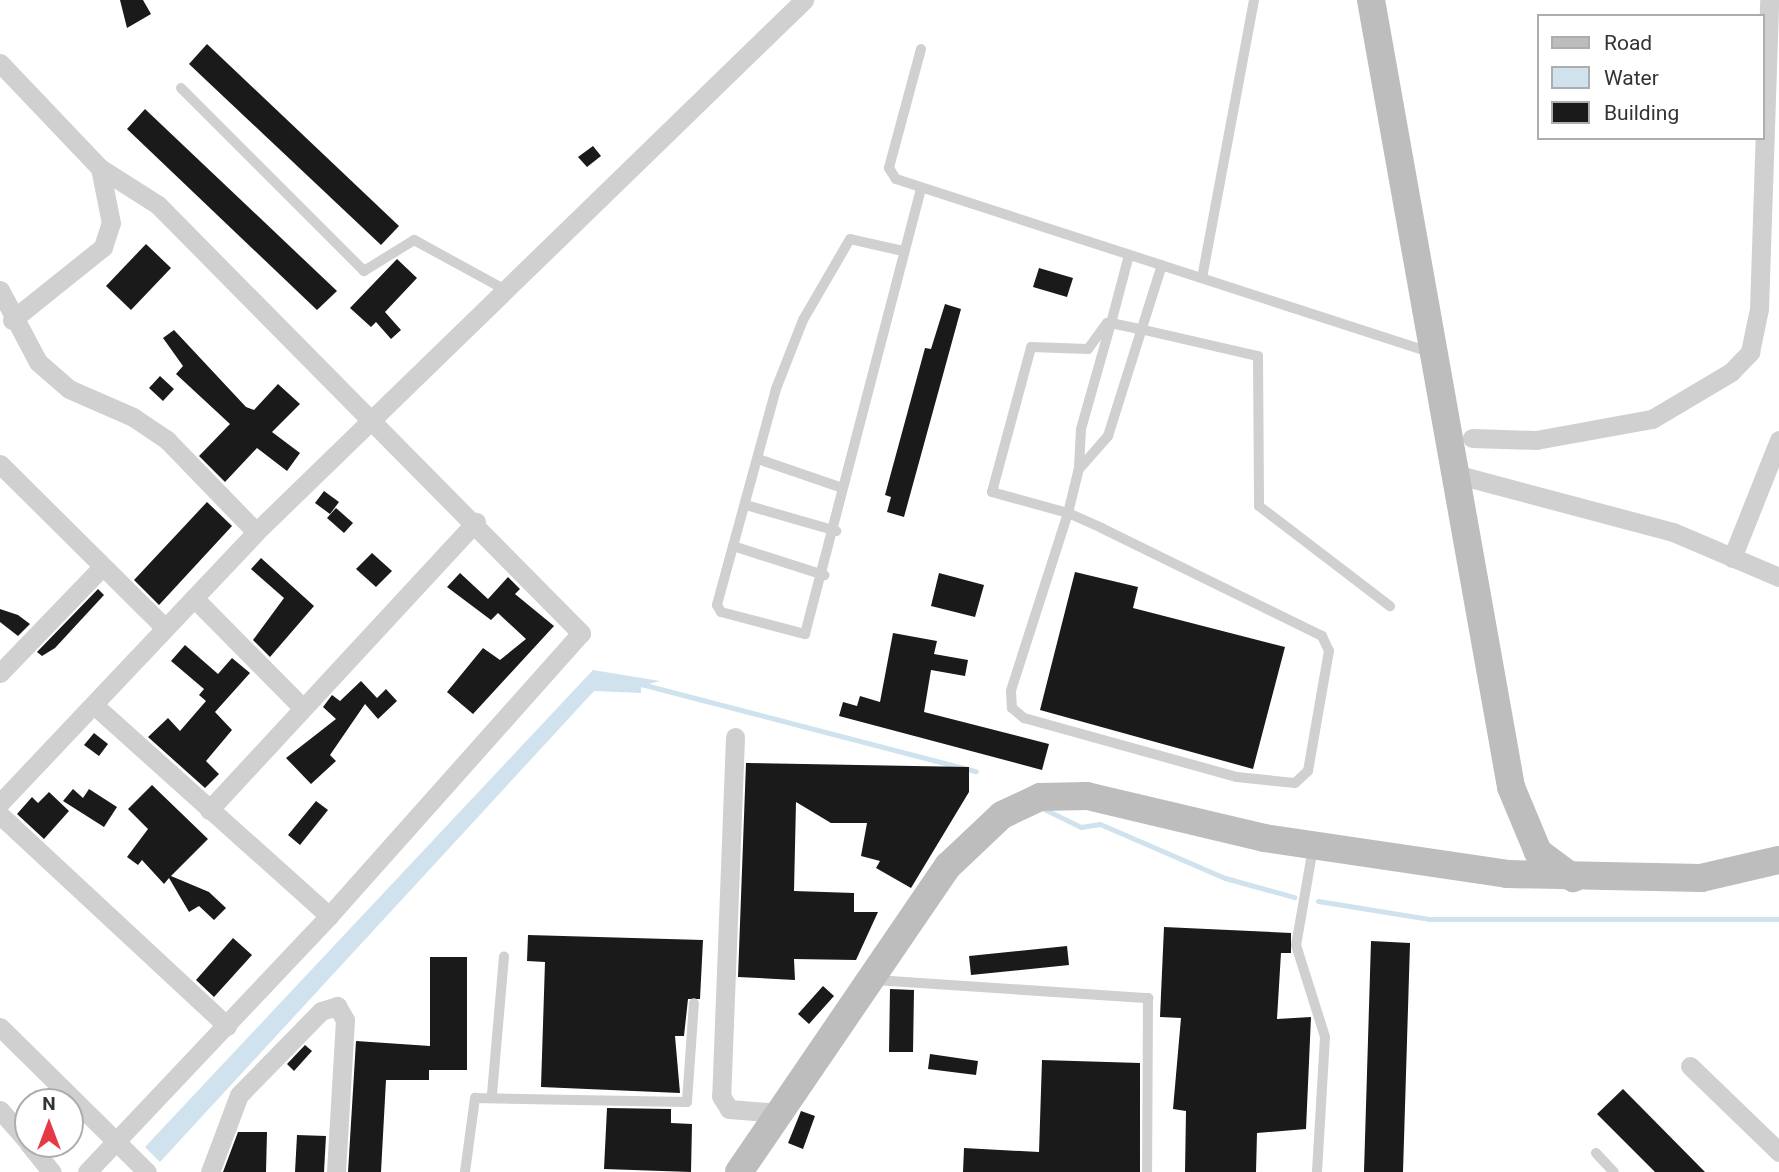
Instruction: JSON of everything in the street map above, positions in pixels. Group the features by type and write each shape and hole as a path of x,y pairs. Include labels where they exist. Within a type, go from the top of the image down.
{"street":[{"path":"0,803 256,532 804,0"},
{"path":"1371,0 1511,788 1538,852 1573,878"},
{"path":"1765,124 1769,0"},
{"path":"0,64 100,169 158,205 370,422 476,522 580,627 580,640 329,916 88,1172"},
{"path":"1472,438 1536,440 1652,419 1746,358 1759,309 1764,140"},
{"path":"12,320 103,247 111,223 100,169"},
{"path":"0,290 12,320 38,362 69,389 133,417 167,440 256,532"},
{"path":"1732,558 1779,440"},
{"path":"0,464 100,569 164,627"},
{"path":"1455,474 1672,532 1779,577"},
{"path":"209,810 476,522"},
{"path":"0,673 100,569"},
{"path":"194,598 302,707"},
{"path":"94,705 329,916"},
{"path":"735,737 721,1096 729,1109 779,1113"},
{"path":"739,1172 963,849 1002,815 1040,797 1087,796 1313,847 1573,878 1717,876 1779,860"},
{"path":"0,815 227,1026"},
{"path":"210,1172 239,1095 321,1011 337,1006 345,1020 336,1172"},
{"path":"0,1027 147,1172"},
{"path":"1690,1066 1779,1152"},
{"path":"0,1110 14,1126"},
{"path":"41,1158 52,1172"}],"lane":[{"path":"1202,278 1254,0"},
{"path":"921,49 889,168 896,179 1433,354"},
{"path":"181,88 364,271 414,240 504,289"},
{"path":"903,251 846,243 790,350 717,605 721,612 802,636 824,575 836,531 840,487 921,188"},
{"path":"1129,255 1111,323 1081,429 1079,468 1068,513 1011,691 1017,713 1237,776 1287,784 1304,778 1329,651 1326,640 1068,513 991,489 1031,347 1088,349 1100,328 1111,323 1258,356 1259,506 1391,606"},
{"path":"1079,468 1108,436 1162,265"},
{"path":"758,459 840,487"},
{"path":"746,505 836,531"},
{"path":"733,546 824,575"},
{"path":"1313,847 1296,945 1325,1037 1317,1172"},
{"path":"492,1094 504,957"},
{"path":"874,980 1148,998 1147,1172"},
{"path":"465,1172 472,1105 492,1094 687,1102 694,1003"},
{"path":"1596,1153 1614,1172"}],"water":[{"path":"593,670 660,681 641,686 641,693 594,691 160,1162 145,1147"}],"building":[{"path":"120,0 143,0 151,14 127,28"},
{"path":"207,44 399,226 381,245 189,64"},
{"path":"145,109 337,291 317,310 127,129"},
{"path":"593,146 601,156 587,167 578,157"},
{"path":"146,244 171,268 131,310 106,286"},
{"path":"397,259 417,278 385,312 401,330 391,339 376,322 371,327 350,308"},
{"path":"1039,268 1073,278 1067,297 1033,287"},
{"path":"945,304 961,309 904,517 887,512 891,497 885,495 925,348 931,349"},
{"path":"174,330 246,407 254,410 278,384 300,404 272,432 300,453 287,471 257,448 225,482 199,456 230,424 176,374 183,366 163,338"},
{"path":"160,376 174,389 163,401 149,388"},
{"path":"324,491 339,502 330,514 315,503"},
{"path":"207,502 232,526 159,605 134,580"},
{"path":"336,508 353,523 344,533 327,518"},
{"path":"372,553 392,571 376,587 356,569"},
{"path":"261,558 314,606 270,657 253,640 284,598 251,569"},
{"path":"1075,572 1138,587 1133,608 1285,647 1253,769 1040,710"},
{"path":"460,573 488,599 508,577 520,589 515,594 554,626 473,714 447,692 483,648 500,660 526,639 498,613 491,620 447,587"},
{"path":"939,573 984,585 975,617 931,606"},
{"path":"98,589 104,595 55,648 42,656 37,652"},
{"path":"0,609 18,615 30,624 18,636 0,622"},
{"path":"893,633 937,641 934,654 968,660 965,676 931,670 924,712 1049,744 1042,770 839,716 843,702 857,706 860,696 880,702"},
{"path":"185,645 218,674 232,658 250,673 215,712 232,730 206,761 219,774 205,788 148,737 168,718 180,731 206,701 199,695 204,689 171,661"},
{"path":"361,681 377,698 386,689 397,701 378,719 365,704 330,755 336,761 311,784 286,758 336,719 323,707 332,695 340,701"},
{"path":"94,733 108,744 99,756 84,745"},
{"path":"746,763 969,767 969,792 911,888 876,868 880,861 861,856 867,823 831,823 796,802 794,891 854,893 854,912 878,912 856,960 794,959 795,980 738,977"},
{"path":"152,785 208,839 171,876 209,892 226,908 214,920 199,906 189,912 169,878 164,884 142,860 138,865 127,857 148,829 128,809"},
{"path":"73,789 83,798 89,789 117,807 104,827 63,801"},
{"path":"49,792 69,811 44,839 17,814 32,797 38,803"},
{"path":"316,801 328,810 300,845 288,835"},
{"path":"1164,927 1291,933 1291,953 1281,953 1277,1019 1311,1017 1306,1129 1257,1133 1256,1172 1185,1172 1186,1111 1173,1109 1181,1018 1160,1017"},
{"path":"528,935 703,940 700,999 688,999 684,1036 675,1036 680,1093 541,1087 545,962 527,961"},
{"path":"233,938 252,955 214,997 196,980"},
{"path":"1371,941 1410,943 1403,1172 1364,1172"},
{"path":"1067,946 1069,965 971,975 969,956"},
{"path":"430,957 467,957 467,1070 429,1070 429,1080 386,1080 381,1172 348,1172 356,1041 430,1046"},
{"path":"823,986 834,996 809,1024 798,1014"},
{"path":"890,989 914,990 913,1052 889,1052"},
{"path":"305,1045 312,1051 294,1071 287,1064"},
{"path":"930,1054 978,1061 976,1075 928,1069"},
{"path":"1042,1060 1140,1063 1140,1172 963,1172 964,1148 1039,1152"},
{"path":"1623,1089 1705,1172 1655,1172 1597,1114"},
{"path":"607,1108 671,1109 671,1123 692,1124 691,1172 604,1169"},
{"path":"801,1111 815,1116 803,1149 788,1143"},
{"path":"238,1132 267,1132 266,1172 223,1172"},
{"path":"297,1135 326,1136 324,1172 295,1172"}],"waterway":[{"path":"641,684 976,771"},
{"path":"1044,809 1081,827 1100,824 1225,878 1294,897"},
{"path":"1318,901 1429,919 1779,919"}]}
